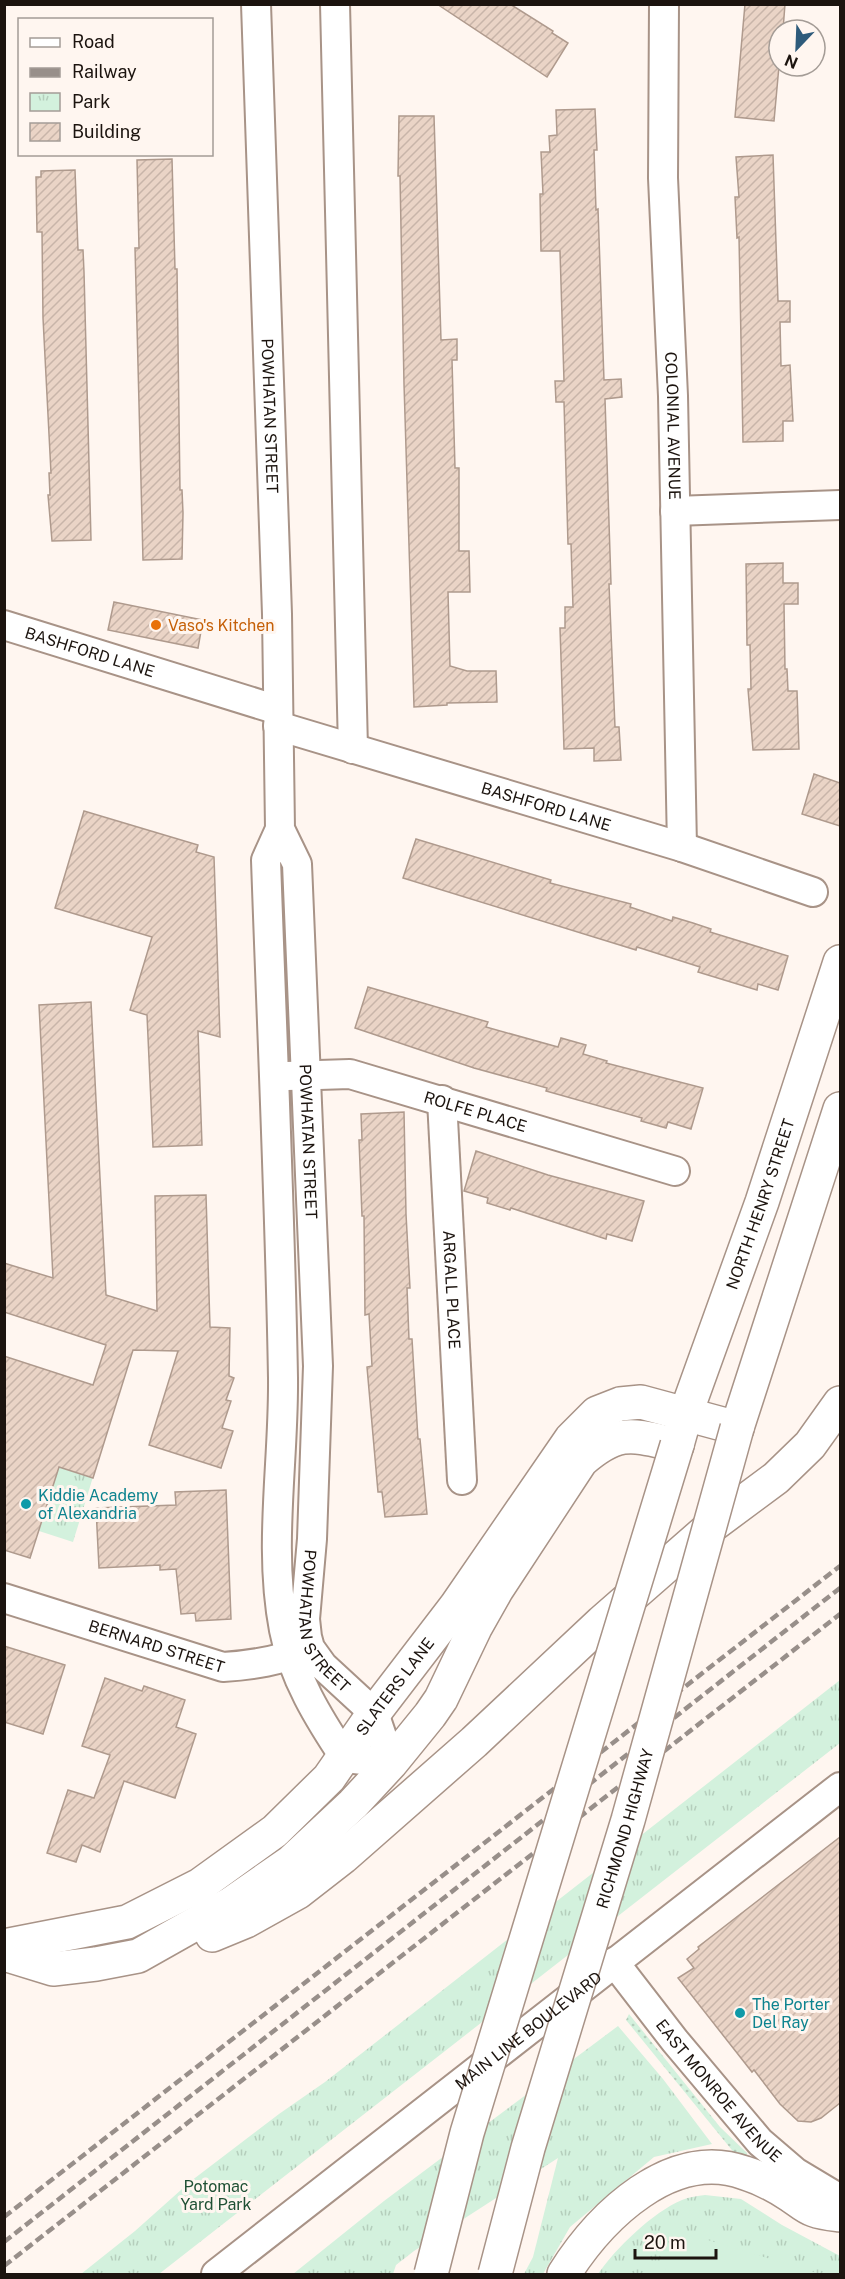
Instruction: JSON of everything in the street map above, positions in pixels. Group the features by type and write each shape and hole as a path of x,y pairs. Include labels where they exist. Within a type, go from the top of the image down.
{"main road":[{"name":"NORTH HENRY STREET","path":"677,1444 762,1202 840,962"},
{"name":"RICHMOND HIGHWAY","path":"495,2274 528,2148 628,1820 737,1428 840,1109"},
{"name":"SLATERS LANE","path":"4,1946 128,1922 200,1885 275,1831 329,1778 345,1758 374,1713 456,1606 583,1426 597,1413 620,1404 641,1402 737,1428"},
{"path":"4,1954 53,1969 96,1965 196,1942 246,1921 298,1892 334,1864 474,1742 602,1622 697,1539 776,1478 810,1445 840,1403"},
{"path":"138,1956 232,1903 291,1862 319,1837 391,1763 418,1732 441,1699 475,1628 497,1589 581,1461 597,1448 620,1436 635,1436 677,1444 470,2122 431,2274"},
{"path":"564,2274 585,2244 609,2218 637,2195 661,2180 687,2169 709,2167 744,2172 767,2182 813,2210 840,2215"}],"street":[{"name":"POWHATAN STREET","path":"256,4 278,614 280,830 297,864 318,1366 312,1539 305,1619 307,1637 300,1652"},
{"path":"335,4 353,749"},
{"name":"COLONIAL AVENUE","path":"664,4 663,178 673,396 682,847"},
{"path":"675,511 840,505"},
{"name":"BASHFORD LANE","path":"4,624 278,718 353,749 682,847 813,892"},
{"name":"POWHATAN STREET","path":"280,830 266,860 283,1381 277,1548 280,1607 300,1652 315,1710 345,1758"},
{"name":"ROLFE PLACE","path":"273,1077 350,1074 675,1171"},
{"name":"ARGALL PLACE","path":"442,1100 462,1480"},
{"name":"BERNARD STREET","path":"4,1598 223,1667 254,1665 300,1652"},
{"name":"POWHATAN STREET","path":"300,1652 323,1666 374,1713 391,1763"},
{"path":"345,1758 391,1763"},
{"name":"MAIN LINE BOULEVARD","path":"216,2274 840,1787"},
{"name":"EAST MONROE AVENUE","path":"614,1962 675,2041 760,2142 795,2172 840,2199"}],"green space":[{"path":"59,1467 93,1477 73,1542 39,1531"},
{"name":"Potomac Yard Park","path":"840,1680 840,1743 159,2274 81,2274 135,2231 191,2181 325,2082"},
{"path":"629,2014 720,2127 747,2153 747,2158 740,2160 626,2020"},
{"path":"618,2026 663,2079 712,2144 654,2157 570,2227 543,2274 293,2274 384,2201"},
{"path":"705,2195 741,2199 782,2225 840,2256 840,2274 598,2274 624,2243 659,2213 682,2200"},
{"path":"678,2231 820,2274 664,2274"}],"pier":[{"path":"558,2158 533,2257 524,2274 393,2274 396,2265 414,2251"}],"building":[{"path":"437,4 510,4 568,43 547,77"},
{"path":"745,4 785,4 784,18 767,18 767,78 778,78 774,121 735,117"},
{"path":"595,109 597,150 594,150 604,380 621,379 622,397 605,399 615,727 619,727 621,760 594,761 594,748 564,749 560,628 565,628 565,607 573,607 571,544 568,544 564,402 556,402 555,381 564,381 560,251 541,251 540,194 543,194 541,152 550,152 549,136 557,135 556,110"},
{"path":"399,116 434,116 441,340 457,339 457,360 452,360 455,468 459,468 459,551 469,551 470,592 448,592 450,666 467,671 496,671 497,702 447,703 447,705 414,707 400,176 398,176"},
{"path":"773,155 778,301 790,301 790,322 780,322 781,366 790,365 793,421 783,421 783,441 743,442 739,237 737,238 735,197 739,197 736,157"},
{"path":"172,159 175,269 177,269 182,559 143,560 135,248 139,248 137,160"},
{"path":"75,170 78,250 83,250 84,272 91,540 52,541 48,495 50,495 49,473 51,473 43,318 42,232 37,232 36,177 41,177 41,171"},
{"path":"783,563 783,583 798,583 798,604 784,604 785,669 787,669 788,691 797,691 799,749 753,750 748,689 751,689 750,645 747,645 746,564"},
{"path":"114,602 203,620 198,648 108,630"},
{"path":"814,774 840,783 840,826 802,814"},
{"path":"84,811 198,845 196,852 214,857 220,1037 198,1031 202,1145 153,1147 147,1015 130,1010 152,937 55,908"},
{"path":"416,839 551,880 550,883 631,904 630,907 672,921 673,917 693,923 711,929 710,932 788,956 778,990 758,984 757,990 698,972 700,967 637,947 636,950 403,878"},
{"path":"368,987 488,1022 486,1027 558,1047 561,1038 586,1045 583,1054 607,1061 606,1063 703,1088 691,1129 668,1122 666,1128 641,1121 642,1118 546,1091 547,1088 474,1068 355,1028"},
{"path":"91,1002 106,1295 157,1311 155,1196 206,1195 210,1327 230,1328 229,1376 234,1378 226,1400 231,1401 222,1428 233,1431 221,1468 149,1445 178,1351 133,1350 93,1478 59,1467 30,1558 4,1550 4,1356 93,1385 106,1345 4,1312 4,1263 53,1278 39,1005"},
{"path":"404,1112 410,1288 407,1288 409,1339 412,1339 418,1439 420,1439 427,1514 385,1517 382,1492 378,1492 367,1367 372,1366 369,1314 365,1315 364,1216 362,1216 359,1140 362,1140 361,1114"},
{"path":"476,1151 548,1175 644,1201 632,1241 607,1234 606,1239 511,1208 510,1210 487,1203 488,1198 464,1191"},
{"path":"226,1490 231,1619 196,1621 195,1613 181,1614 176,1569 160,1570 160,1565 99,1568 96,1508 176,1505 175,1492"},
{"path":"4,1646 65,1665 43,1734 4,1722"},
{"path":"105,1678 142,1691 144,1686 185,1700 176,1727 196,1734 175,1798 124,1781 100,1852 82,1845 76,1862 47,1853 68,1790 94,1798 110,1755 82,1746"},
{"name":"The Porter Del Ray","path":"840,1837 840,2103 821,2118 811,2122 798,2121 780,2104 754,2070 752,2072 678,1978 694,1968 687,1959 699,1949 698,1947"}],"railway":[{"path":"4,2217 840,1566"},
{"path":"4,2242 840,1588"},
{"path":"4,2266 840,1614"}],"place":[{"name":"Vaso's Kitchen","path":"156,625"},
{"name":"Kiddie Academy of Alexandria","path":"26,1504"},
{"name":"The Porter Del Ray","path":"740,2013"}]}
